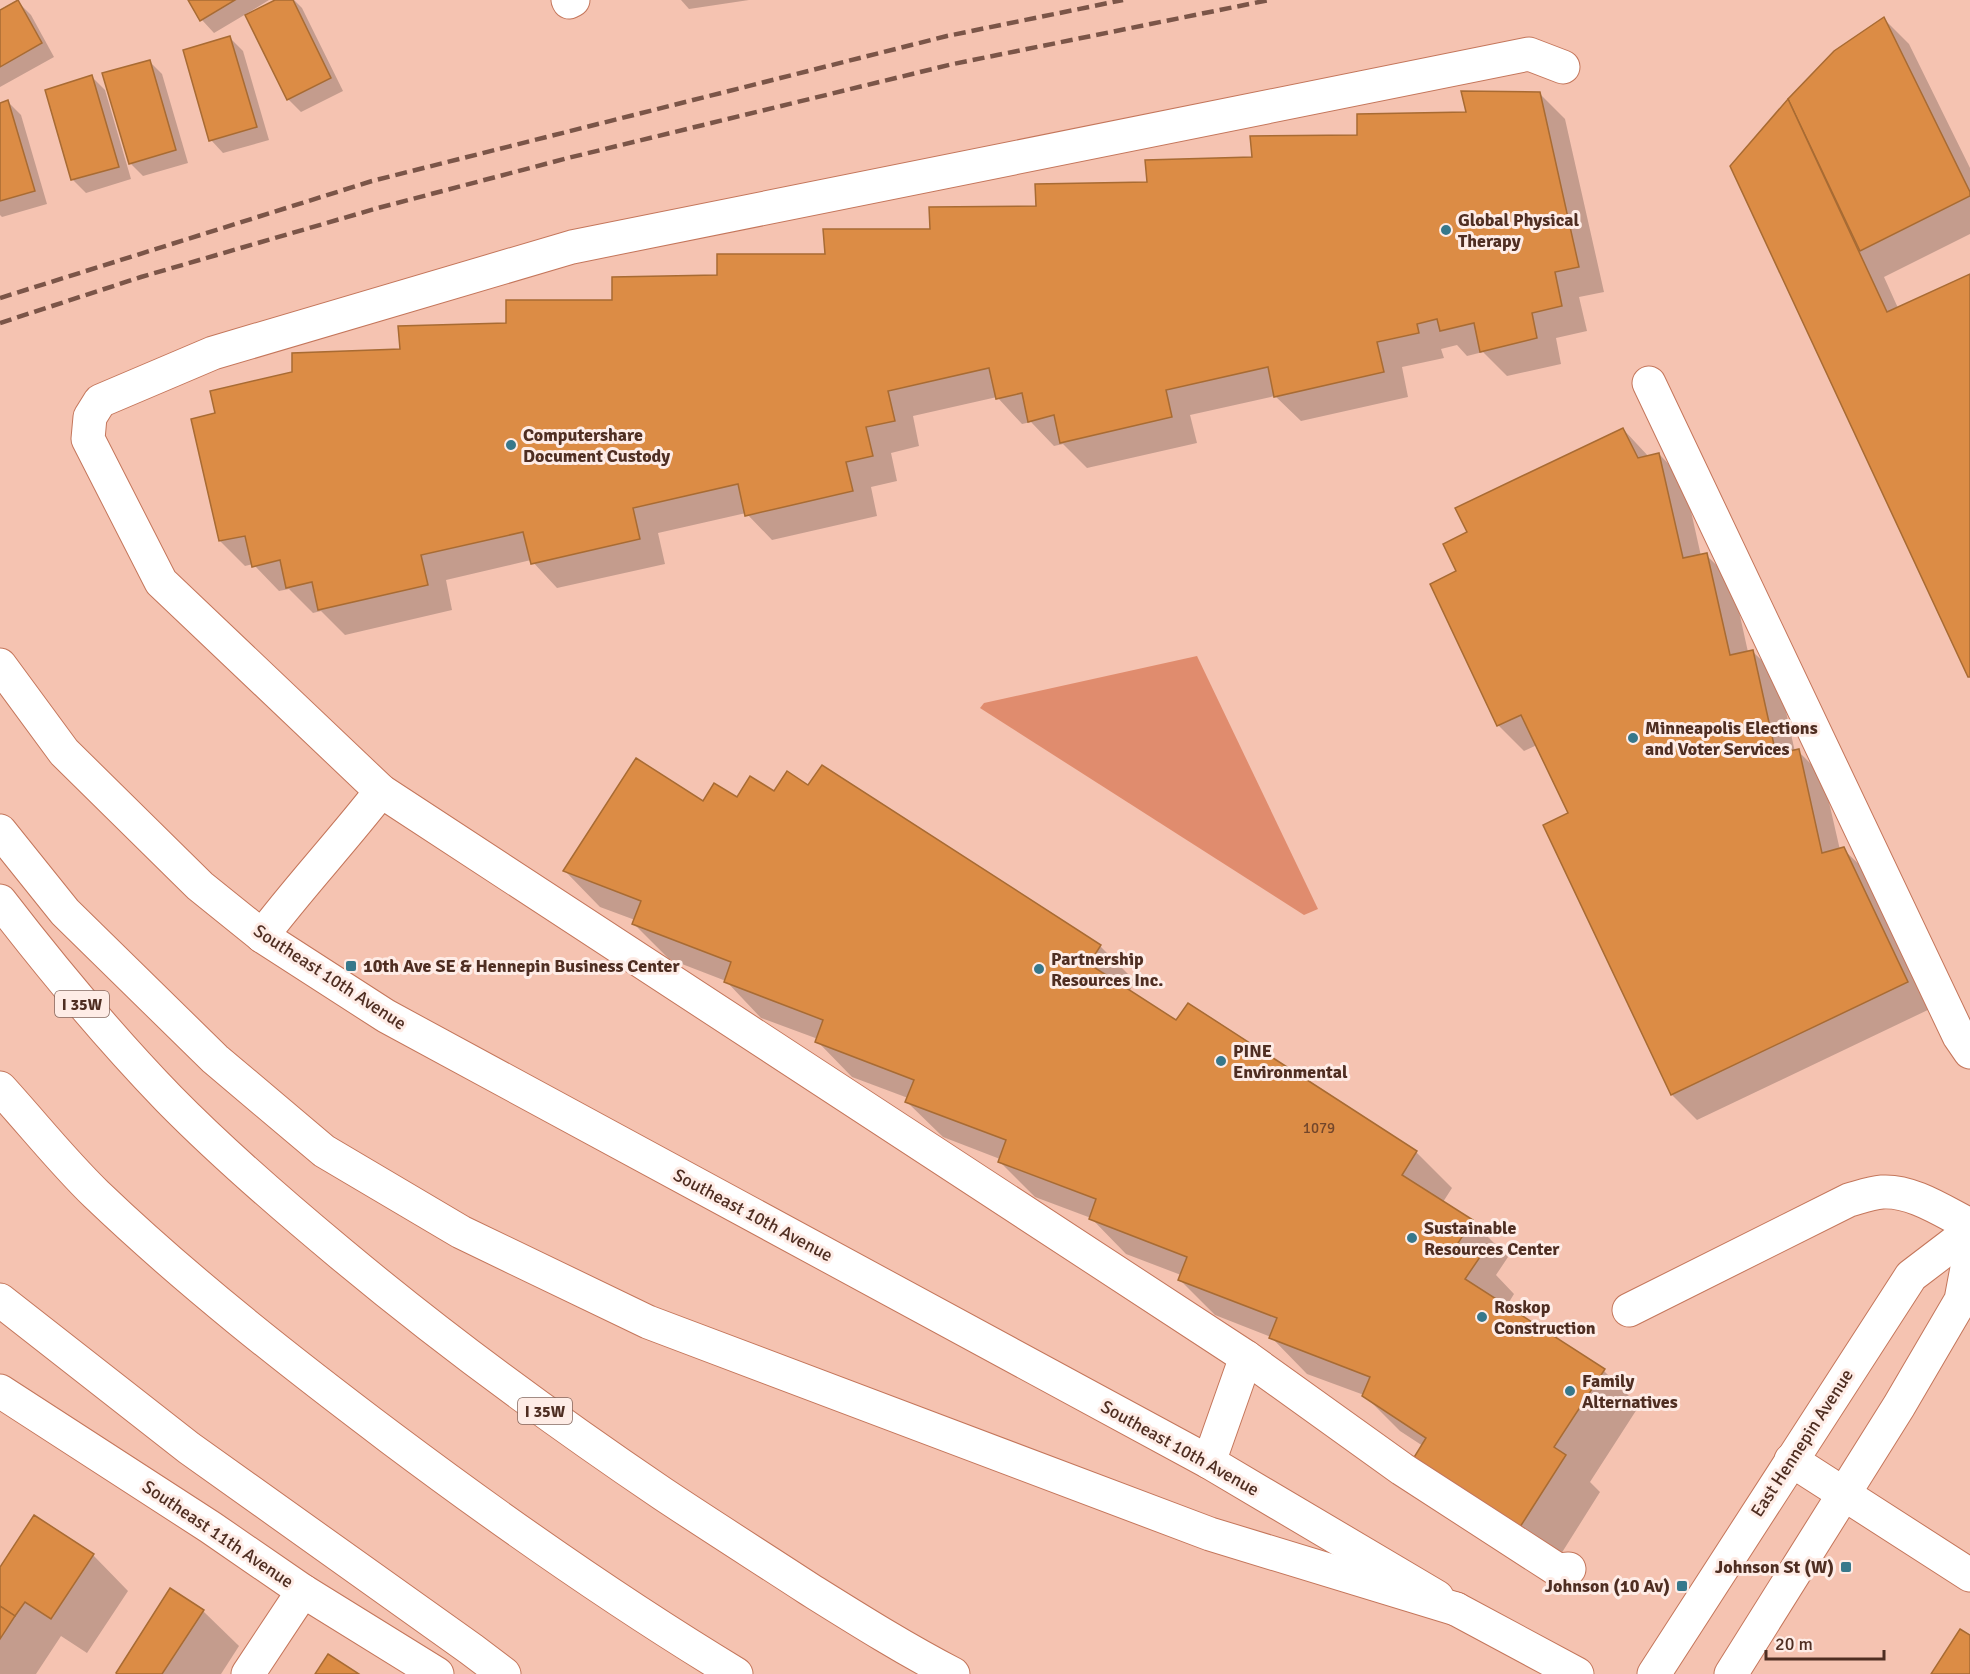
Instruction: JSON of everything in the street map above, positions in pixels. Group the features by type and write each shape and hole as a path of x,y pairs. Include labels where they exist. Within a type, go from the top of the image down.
{"main road":[{"path":"568,0 569,2 573,0"},
{"path":"1563,67 1529,54 572,247 213,353 100,401 90,417 88,439 161,582 381,791 1246,1357 1402,1469 1558,1570 1569,1569"},
{"path":"1649,383 1959,1036 1970,1052"},
{"name":"Southeast 10th Avenue","path":"0,665 64,752 200,886 262,936 386,1016 1209,1462 1456,1609 1577,1674"},
{"path":"262,936 381,791"},
{"path":"0,831 65,912 215,1059 324,1151 461,1232 648,1322 1210,1534 1456,1609"},
{"name":"I 35W","path":"0,901 60,980 171,1101 281,1204 374,1281 479,1365 718,1531 904,1649 953,1674"},
{"path":"0,1088 94,1192 199,1288 306,1374 547,1552 667,1633 736,1674"},
{"path":"1629,1310 1849,1200 1881,1192 1899,1193 1970,1225"},
{"name":"East Hennepin Avenue","path":"1654,1674 1911,1276 1970,1231"},
{"path":"1731,1674 1899,1406 1961,1300 1970,1252"},
{"path":"0,1300 189,1449 504,1674"},
{"path":"1209,1462 1246,1357"},
{"name":"Southeast 11th Avenue","path":"0,1391 210,1527 303,1591 437,1674"},
{"path":"1791,1460 1970,1575"},
{"path":"248,1674 303,1591"}],"shaded area":[{"path":"1197,656 1318,909 1304,915 980,708 984,703"}],"building":[{"path":"18,0 42,43 0,67 0,10"},
{"path":"188,0 235,0 200,21"},
{"path":"275,0 293,0 331,78 287,100 245,15"},
{"path":"1884,17 1970,196 1860,251 1788,99 1834,51"},
{"path":"230,36 257,127 209,141 183,50"},
{"path":"150,60 176,150 129,164 102,73"},
{"path":"92,75 119,167 71,180 45,90"},
{"path":"1461,91 1540,92 1579,267 1555,272 1562,306 1532,313 1537,338 1480,352 1474,323 1440,331 1437,319 1417,324 1419,333 1377,342 1384,372 1274,397 1268,367 1166,390 1172,417 1060,443 1054,415 1028,422 1022,393 996,399 989,368 888,391 895,421 866,427 873,456 846,462 853,491 745,516 738,484 633,508 640,539 531,564 523,532 421,555 428,585 318,610 312,582 286,588 280,560 252,567 245,536 219,541 191,419 215,413 210,391 292,372 292,353 400,349 398,326 506,323 506,300 612,300 612,277 717,275 717,254 825,254 823,229 930,229 929,207 1036,206 1035,184 1147,182 1145,160 1252,157 1250,136 1357,135 1357,114 1466,112"},
{"path":"1788,99 1887,312 1970,274 1970,677 1968,677 1730,166"},
{"path":"8,100 35,191 0,201 0,103"},
{"path":"1623,428 1638,458 1659,453 1683,558 1707,553 1730,655 1753,650 1776,754 1799,749 1822,853 1844,847 1908,982 1671,1095 1543,825 1568,813 1521,715 1497,726 1430,584 1456,571 1443,544 1467,532 1455,508"},
{"path":"636,758 703,801 714,783 737,797 750,776 774,791 787,771 808,785 822,765 1101,945 1089,964 1176,1020 1188,1003 1417,1151 1402,1175 1473,1220 1458,1243 1480,1257 1465,1279 1605,1369 1554,1447 1566,1455 1520,1527 1413,1459 1426,1438 1362,1396 1370,1377 1269,1338 1277,1318 1178,1280 1187,1257 1089,1219 1096,1199 998,1162 1006,1140 905,1102 914,1080 815,1042 823,1020 724,982 731,962 632,924 641,901 563,871"},
{"path":"34,1515 94,1554 51,1619 25,1602 15,1616 0,1606 0,1567"},
{"path":"170,1588 204,1610 162,1674 117,1674 116,1673"},
{"path":"0,1606 15,1616 0,1639"},
{"path":"1960,1629 1970,1635 1970,1674 1931,1674"},
{"path":"328,1654 359,1674 315,1674"}],"railway":[{"path":"0,298 372,181 947,36 1123,0"},
{"path":"0,323 141,277 378,208 568,158 953,64 1269,0"}],"place":[{"name":"Global Physical Therapy","path":"1446,230"},
{"name":"Computershare Document Custody","path":"511,445"},
{"name":"Minneapolis Elections and Voter Services","path":"1633,738"},
{"name":"10th Ave SE & Hennepin Business Center","path":"351,966"},
{"name":"Partnership Resources Inc.","path":"1039,969"},
{"name":"PINE Environmental","path":"1221,1061"},
{"name":"Sustainable Resources Center","path":"1412,1238"},
{"name":"Roskop Construction","path":"1482,1317"},
{"name":"Family Alternatives","path":"1570,1391"},
{"name":"Johnson St (W)","path":"1846,1567"},
{"name":"Johnson (10 Av)","path":"1682,1586"}]}
